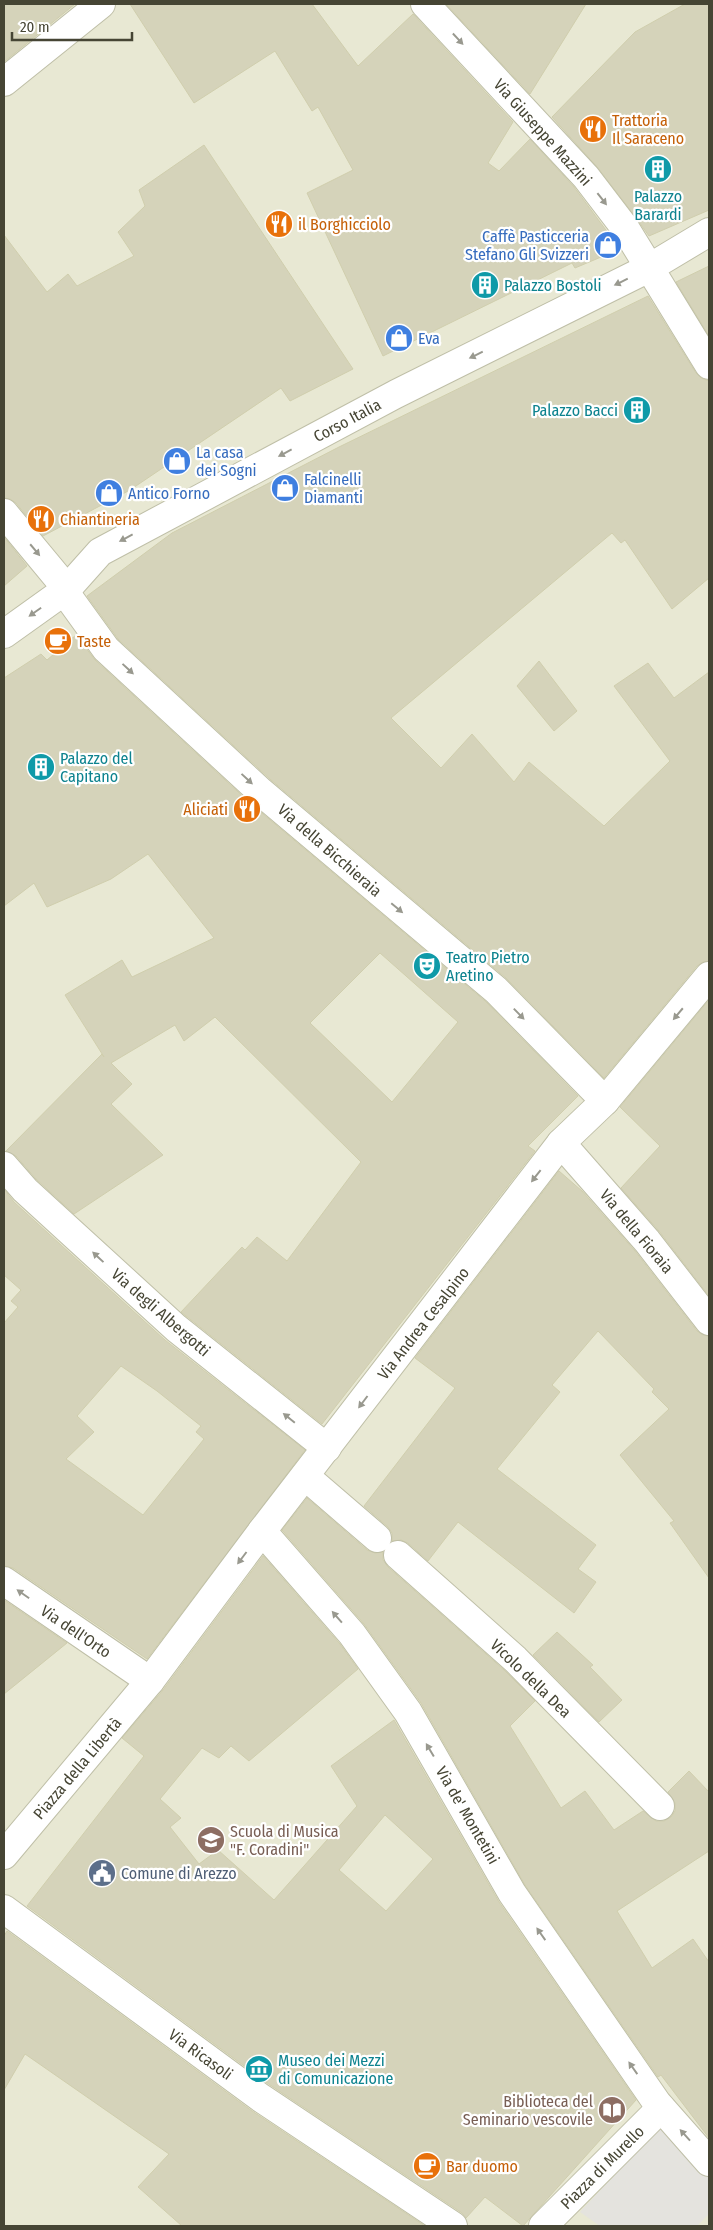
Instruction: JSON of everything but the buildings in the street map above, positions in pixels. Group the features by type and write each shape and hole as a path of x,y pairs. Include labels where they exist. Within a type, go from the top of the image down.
{"street":[{"path":"4,82 73,13 101,4"},
{"name":"Via Giuseppe Mazzini","path":"425,4 586,177 625,228 709,366"},
{"name":"Corso Italia","path":"4,634 67,589 100,552 388,399 650,268 709,232"},
{"name":"Via della Bicchieraia","path":"4,513 67,589 67,595 106,649 269,798 496,990 605,1102"},
{"name":"Via Andrea Cesalpino","path":"150,1681 262,1531 562,1143 605,1102 709,976"},
{"name":"Via della Fioraia","path":"562,1143 647,1242 709,1321"},
{"name":"Via degli Albergotti","path":"4,1166 25,1190 176,1328 327,1448"},
{"name":"Vicolo della Dea","path":"305,1476 388,1546 515,1659 660,1806"},
{"name":"Via de' Montetini","path":"262,1531 352,1634 408,1712 512,1893 661,2108 709,2162"},
{"name":"Via dell'Orto","path":"4,1581 150,1681"},
{"name":"Piazza della Libertà","path":"4,1855 150,1681"},
{"name":"Via Ricasoli","path":"4,1909 261,2098 453,2226"},
{"name":"Piazza di Murello","path":"543,2226 661,2108"}],"shaded area":[{"path":"4,4 709,4 709,2226 4,2226"},
{"path":"660,2126 709,2174 709,2214 697,2226 600,2226 580,2212"}],"place":[{"name":"Trattoria Il Saraceno","path":"593,129"},
{"name":"Palazzo Barardi","path":"658,169"},
{"name":"il Borghicciolo","path":"279,224"},
{"name":"Caffè Pasticceria Stefano Gli Svizzeri","path":"608,245"},
{"name":"Palazzo Bostoli","path":"485,285"},
{"name":"Eva","path":"399,338"},
{"name":"Palazzo Bacci","path":"637,410"},
{"name":"La casa dei Sogni","path":"177,461"},
{"name":"Falcinelli Diamanti","path":"285,488"},
{"name":"Antico Forno","path":"109,493"},
{"name":"Chiantineria","path":"41,519"},
{"name":"Taste","path":"58,641"},
{"name":"Palazzo del Capitano","path":"41,767"},
{"name":"Aliciati","path":"247,809"},
{"name":"Teatro Pietro Aretino","path":"427,966"},
{"name":"Scuola di Musica \"F. Coradini\"","path":"211,1840"},
{"name":"Comune di Arezzo","path":"102,1873"},
{"name":"Museo dei Mezzi di Comunicazione","path":"259,2069"},
{"name":"Biblioteca del Seminario vescovile","path":"612,2110"},
{"name":"Bar duomo","path":"427,2166"}]}
